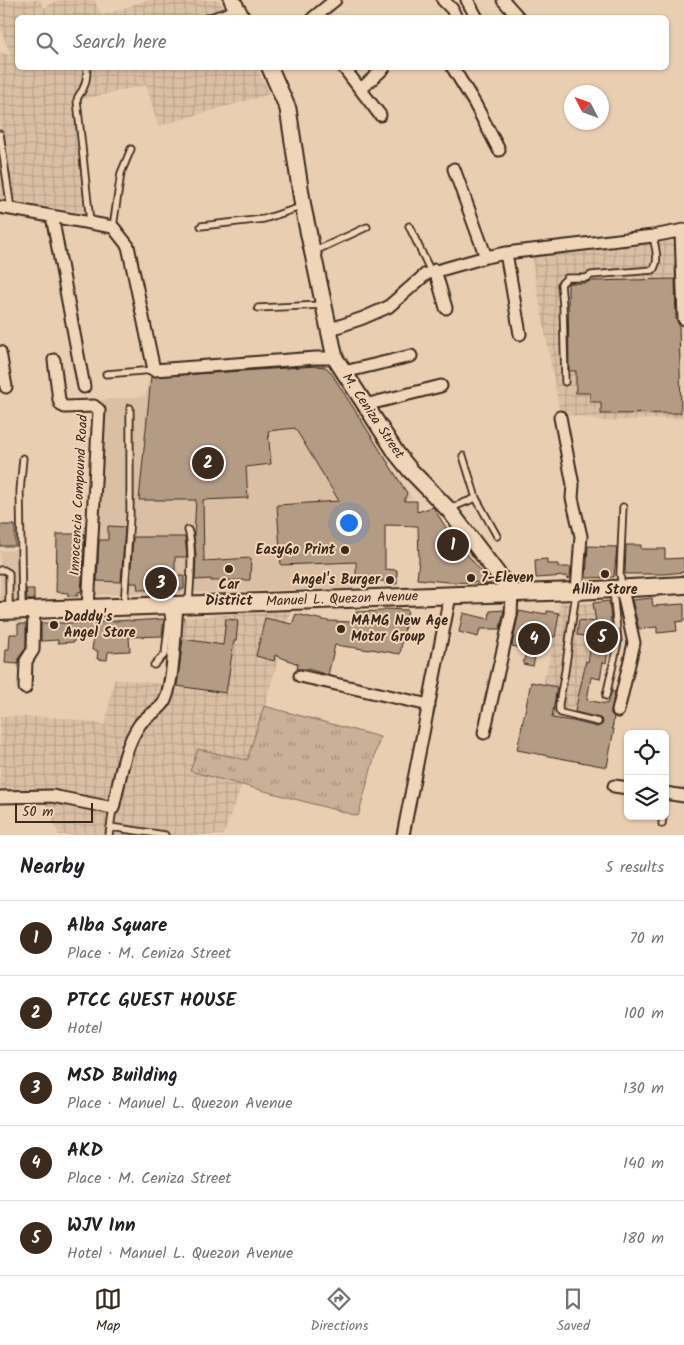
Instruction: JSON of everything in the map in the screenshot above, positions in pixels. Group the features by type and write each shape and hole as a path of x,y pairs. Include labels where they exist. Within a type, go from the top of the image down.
{"main road":[{"name":"Manuel L. Quezon Avenue","path":"16,611 618,590 684,586"}],"street":[{"path":"316,15 334,0"},
{"path":"443,0 452,9 455,15"},
{"path":"466,0 475,15"},
{"path":"503,0 516,15"},
{"name":"M. Ceniza Street","path":"271,70 288,109 303,207 335,358 397,454 449,510 512,593"},
{"path":"346,70 380,115"},
{"path":"361,89 382,70"},
{"path":"454,70 475,104 499,150"},
{"path":"454,169 486,256"},
{"path":"6,208 113,227 128,246 154,370 335,358"},
{"path":"52,216 84,387"},
{"path":"328,330 388,307 426,274 486,256 652,236 683,230 684,319"},
{"path":"506,253 520,334"},
{"path":"433,271 446,308"},
{"path":"0,352 6,387"},
{"path":"344,372 411,356"},
{"name":"Innocencia Compound Road","path":"54,360 61,405 65,407 94,406 99,410 88,608"},
{"path":"365,405 441,386"},
{"path":"560,417 573,485 572,498 581,536 577,591"},
{"path":"618,590 634,642 618,711"},
{"path":"484,733 510,615 512,593"},
{"path":"403,835 450,596"},
{"path":"0,797 52,796 113,808 127,750 133,736 140,724 163,704 170,684 178,605"},
{"path":"16,611 34,650 26,661 26,688"},
{"path":"300,676 429,705"},
{"path":"614,786 624,787"},
{"path":"669,794 684,796"}],"lane":[{"path":"216,15 237,8"},
{"path":"87,70 86,81 77,100 90,222"},
{"path":"0,134 6,208"},
{"path":"113,227 121,173 131,149"},
{"path":"201,226 264,219 303,207"},
{"path":"410,226 433,271"},
{"path":"313,252 367,227"},
{"path":"565,382 561,284 567,278 586,278 653,270 657,262 652,236"},
{"path":"258,308 323,305"},
{"path":"106,374 154,370"},
{"path":"124,607 130,516 130,408"},
{"path":"463,456 476,498 497,536"},
{"path":"16,611 23,458"},
{"path":"449,510 476,498"},
{"path":"606,696 618,642 618,590 623,507"},
{"path":"154,665 165,654 169,618 178,605 191,560 188,530"},
{"path":"0,570 4,570 8,574 8,588 16,611"},
{"path":"0,588 8,588"},
{"path":"577,591 559,710 561,713 598,722"},
{"path":"108,835 113,808"},
{"path":"662,820 662,824"},
{"path":"110,827 165,835"}],"shaded area":[{"path":"0,0 40,0 44,8 59,0 94,0 102,15 15,15 15,70 258,70 270,94 158,126 146,85 80,100 93,215 0,200 0,52 11,56 0,27"},
{"path":"147,0 219,0 228,15 105,15"},
{"path":"679,240 682,418 604,421 560,413 531,256"},
{"path":"318,363 326,365 333,371 412,499 356,501 354,588 94,595 102,400 145,396 150,375"},
{"path":"18,550 17,606 0,606 0,551"},
{"path":"560,603 593,603 596,620 576,710 614,718 614,729 607,767 517,750 531,682 543,684 555,637"},
{"path":"291,611 266,702 247,760 198,749 191,770 242,785 223,835 59,835 46,804 48,790 0,792 0,716 66,718 105,725 114,679 165,684 173,618"}],"green space":[{"path":"264,706 380,737 358,816 190,771 198,749 247,760"}],"building":[{"path":"675,279 676,319 679,325 681,413 601,414 601,402 590,402 590,393 576,393 576,371 569,371 568,284 590,281"},
{"path":"325,367 330,371 407,493 404,501 417,501 417,512 433,507 450,534 491,583 417,579 419,560 418,526 385,525 385,569 397,570 397,584 385,584 385,581 365,581 365,584 356,584 356,562 281,565 277,505 339,501 295,428 268,431 271,464 246,467 248,498 203,500 204,561 251,558 250,580 195,580 196,555 194,536 196,500 139,500 151,377"},
{"path":"0,525 15,525 15,546 0,546"},
{"path":"108,526 125,527 121,582 97,581 99,540 108,540"},
{"path":"57,534 85,534 81,592 78,592 78,596 68,596 68,593 56,592"},
{"path":"133,537 185,537 187,557 175,557 175,576 184,576 184,589 138,590 137,583 130,583"},
{"path":"626,545 641,545 641,549 665,549 665,559 684,558 684,572 625,574"},
{"path":"588,546 617,547 614,577 586,578"},
{"path":"547,559 547,564 558,564 558,567 571,567 570,578 567,579 567,576 536,578 535,560"},
{"path":"26,589 34,589 34,600 27,600"},
{"path":"652,598 653,606 684,604 684,621 676,622 677,631 657,633 657,627 639,629 632,600"},
{"path":"609,601 612,631 606,663 603,662 600,679 591,677 587,700 607,704 612,691 615,692 611,710 611,714 614,717 612,729 614,729 607,767 517,750 531,682 557,687 552,718 597,727 602,725 603,721 600,718 575,712 586,661 588,662 592,637 577,635 579,620 596,622 593,603"},
{"path":"384,609 408,610 400,654 335,645 328,675 308,669 297,669 298,664 275,655 274,661 256,656 265,618 292,624 296,614 328,621 354,622 356,612 383,611"},
{"path":"504,610 500,629 480,629 478,637 459,632 463,613 489,619 490,611"},
{"path":"519,611 534,614 534,612 547,614 547,611 559,613 555,637 540,635 533,666 523,664 527,649 512,646"},
{"path":"164,619 162,636 129,637 130,651 108,652 107,660 97,659 98,651 92,650 94,635 74,634 74,642 58,643 58,640 41,641 41,623"},
{"path":"226,619 238,620 226,693 177,686 183,639 223,645"},
{"path":"18,624 26,624 26,648 19,657 18,664 5,663 6,649 9,649 10,634 18,634"}],"place":[{"name":"PTCC GUEST HOUSE","path":"208,463"},
{"name":"Alba Square","path":"453,545"},
{"name":"EasyGo Print","path":"345,550"},
{"name":"Car District","path":"229,569"},
{"name":"Allin Store","path":"605,574"},
{"name":"7-Eleven","path":"471,578"},
{"name":"Angel's Burger","path":"390,580"},
{"name":"MSD Building","path":"161,583"},
{"name":"Daddy's Angel Store","path":"54,625"},
{"name":"MAMG New Age Motor Group","path":"341,629"},
{"name":"WJV Inn","path":"602,637"},
{"name":"AKD","path":"534,639"}]}
